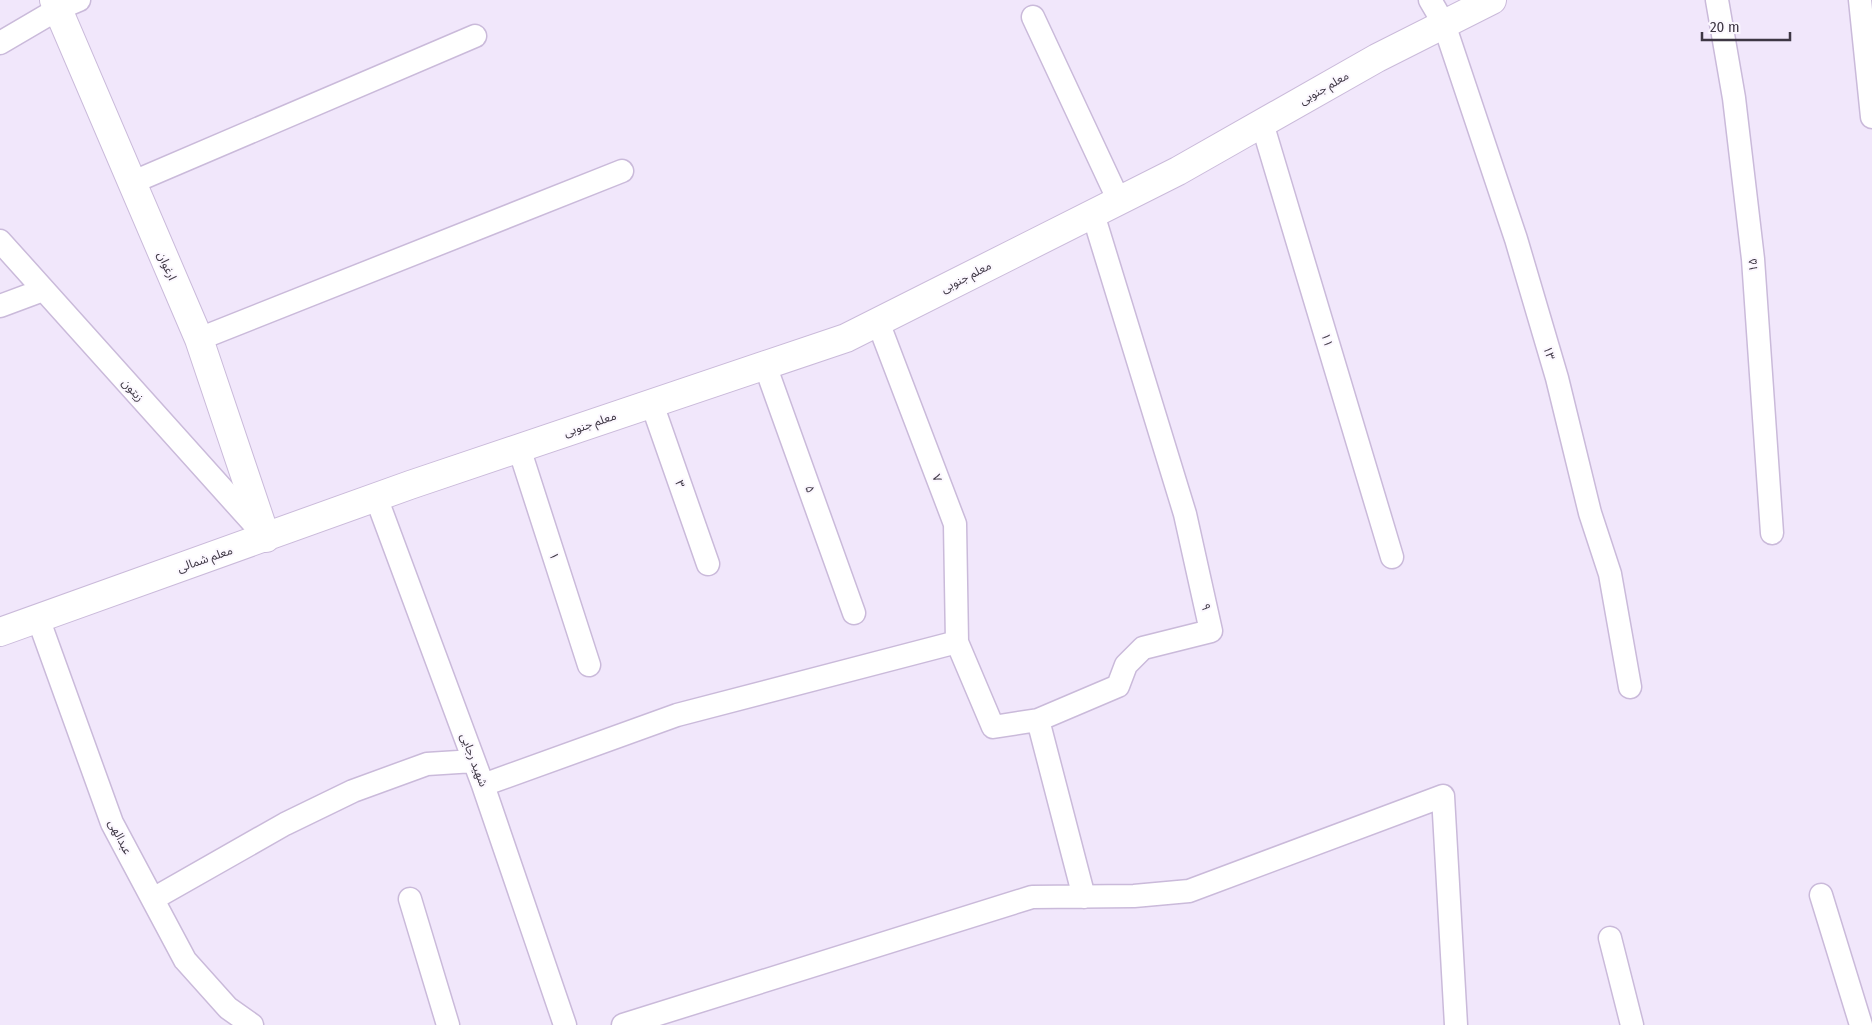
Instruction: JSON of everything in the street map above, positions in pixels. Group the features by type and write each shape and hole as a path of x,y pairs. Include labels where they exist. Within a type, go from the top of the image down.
{"street":[{"name":"۱۳","path":"1430,0 1444,24 1516,239 1557,378 1590,513 1610,574 1630,687"},
{"name":"معلم جنوبی","path":"410,485 846,338 1178,171 1377,58 1492,0"},
{"name":"۱۵","path":"1717,0 1734,98 1753,259 1772,533"},
{"path":"1860,0 1872,117"},
{"path":"0,43 64,3"},
{"name":"ارغوان","path":"64,3 131,182 199,340 266,538"},
{"path":"1033,16 1119,201"},
{"path":"131,182 475,36"},
{"name":"۱۱","path":"1262,123 1392,557"},
{"path":"199,340 622,171"},
{"name":"۹","path":"1038,720 1118,686 1126,666 1143,648 1211,631 1184,514 1093,214"},
{"name":"زیتون","path":"0,241 266,538"},
{"path":"0,306 44,290"},
{"name":"۷","path":"878,322 955,524 957,642"},
{"name":"۵","path":"765,365 854,613"},
{"name":"۳","path":"652,404 708,564"},
{"name":"۱","path":"519,448 589,665"},
{"name":"معلم شمالی","path":"0,632 410,485"},
{"name":"شهید رجایی","path":"376,497 483,785 565,1025"},
{"name":"عبدالهی","path":"38,618 112,824 185,960 228,1008 252,1025"},
{"path":"483,785 677,715 957,642 993,727 1038,720 1084,897"},
{"path":"153,898 285,824 353,791 427,764 474,761"},
{"path":"623,1025 1032,897 1134,896 1189,890 1443,796 1456,1025"},
{"path":"1821,895 1861,1025"},
{"path":"410,899 448,1025"},
{"path":"1610,938 1632,1025"}]}
